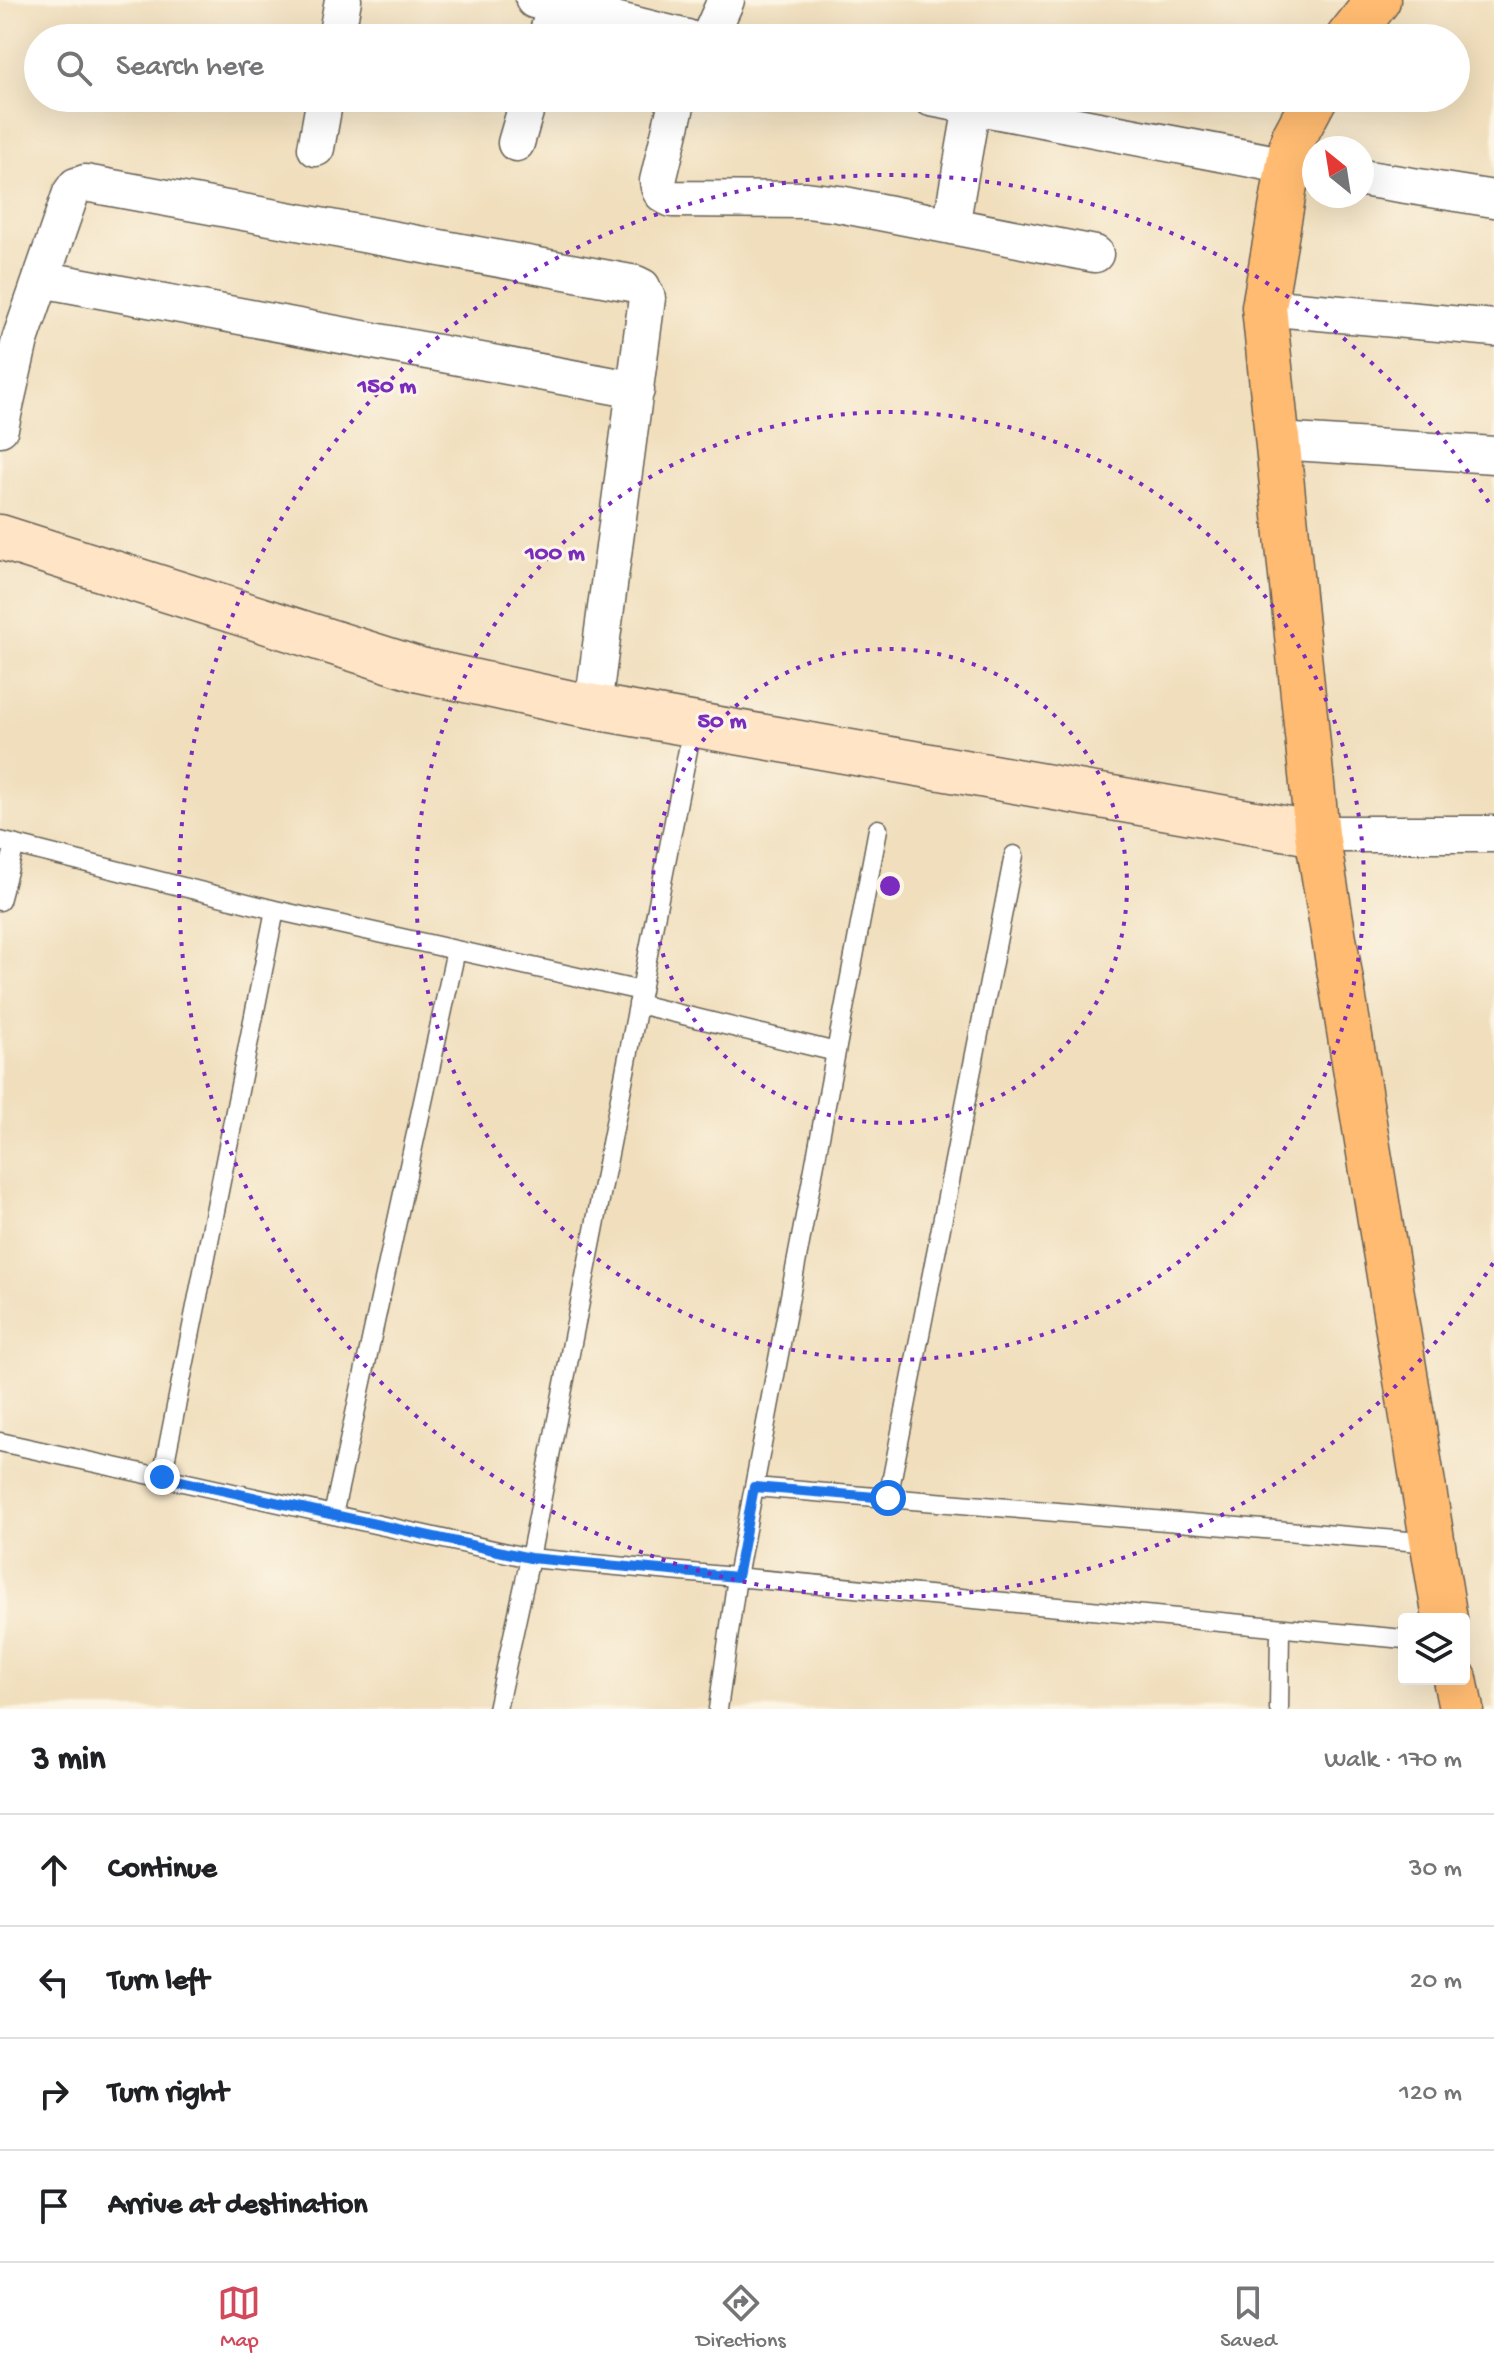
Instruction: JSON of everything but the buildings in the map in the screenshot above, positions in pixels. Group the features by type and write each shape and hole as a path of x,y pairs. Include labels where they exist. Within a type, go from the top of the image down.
{"main road":[{"path":"1359,24 1378,0"},
{"path":"1307,112 1293,139 1301,169 1264,307 1317,834 1444,1613"},
{"path":"1456,1685 1461,1709"}],"street":[{"path":"339,24 343,0"},
{"path":"715,24 726,0"},
{"path":"553,10 620,24"},
{"path":"316,148 322,112"},
{"path":"516,143 525,112"},
{"path":"675,112 658,181 659,191 672,199 806,200 839,204 1095,254"},
{"path":"951,226 971,112"},
{"path":"1003,112 1301,169"},
{"path":"1374,180 1494,199"},
{"path":"0,428 10,335 41,279 71,193 76,186 85,183 636,284 642,287 647,298 593,706"},
{"path":"41,279 636,390"},
{"path":"1264,307 1494,328"},
{"path":"1278,441 1494,455"},
{"path":"0,537 420,670 593,706 1317,834 1494,834"}],"lane":[{"path":"497,1709 530,1558 693,724"},
{"path":"718,1709 737,1577 878,829"},
{"path":"0,901 8,843 275,910 456,950 836,1052"},
{"path":"888,1498 1014,855"},
{"path":"162,1477 275,910"},
{"path":"333,1515 456,950"},
{"path":"0,1442 530,1558 1398,1638"},
{"path":"754,1487 1432,1543"},
{"path":"1279,1709 1280,1628"}],"route":[{"path":"162,1477 530,1558 737,1577 754,1487 888,1498"}]}
